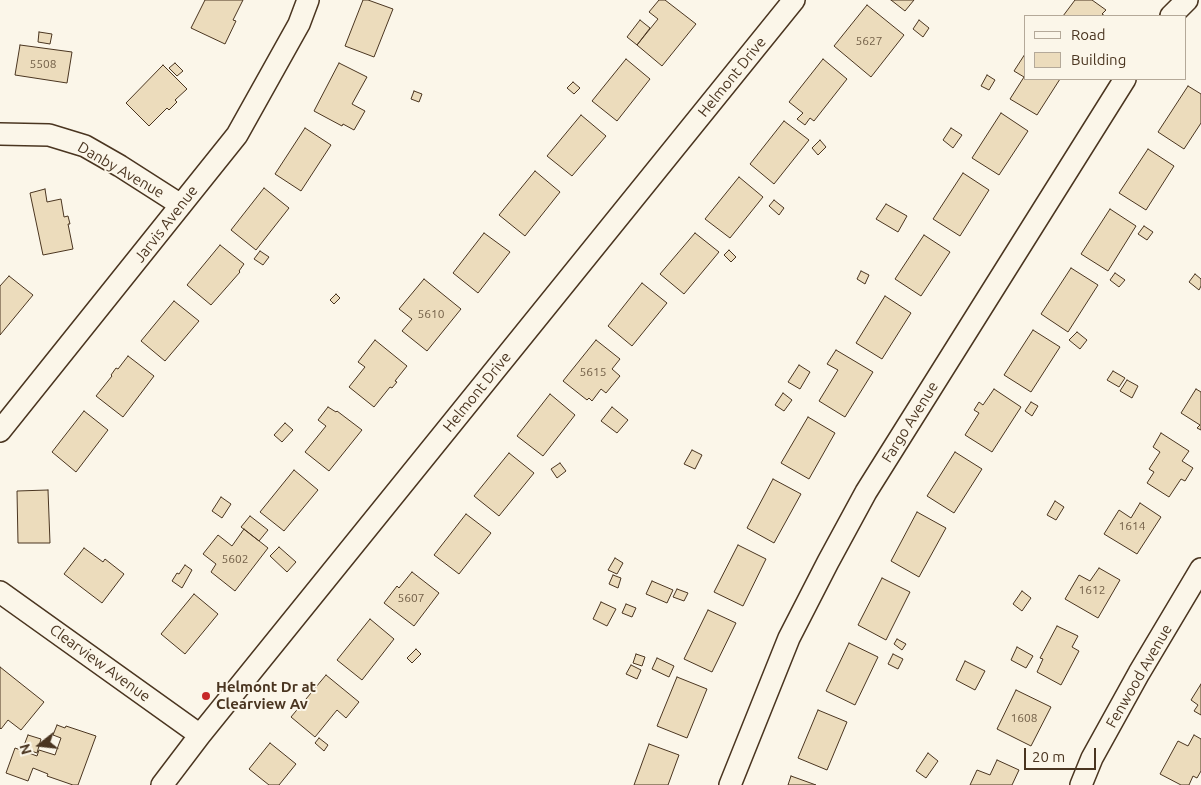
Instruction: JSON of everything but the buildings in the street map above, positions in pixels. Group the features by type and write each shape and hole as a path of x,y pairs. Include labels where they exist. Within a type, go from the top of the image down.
{"street":[{"name":"Jarvis Avenue","path":"0,431 237,135 299,24 308,0"},
{"name":"Helmont Drive","path":"162,785 200,735 794,0"},
{"path":"1172,15 1187,0"},
{"name":"Fargo Avenue","path":"730,785 789,638 866,492 1124,80"},
{"name":"Danby Avenue","path":"0,134 49,135 85,146 181,205"},
{"name":"Fenwood Avenue","path":"1081,785 1092,758 1134,681 1201,569"},
{"name":"Clearview Avenue","path":"0,592 200,735"}],"place":[{"name":"Helmont Dr at Clearview Av","path":"206,696"}]}
